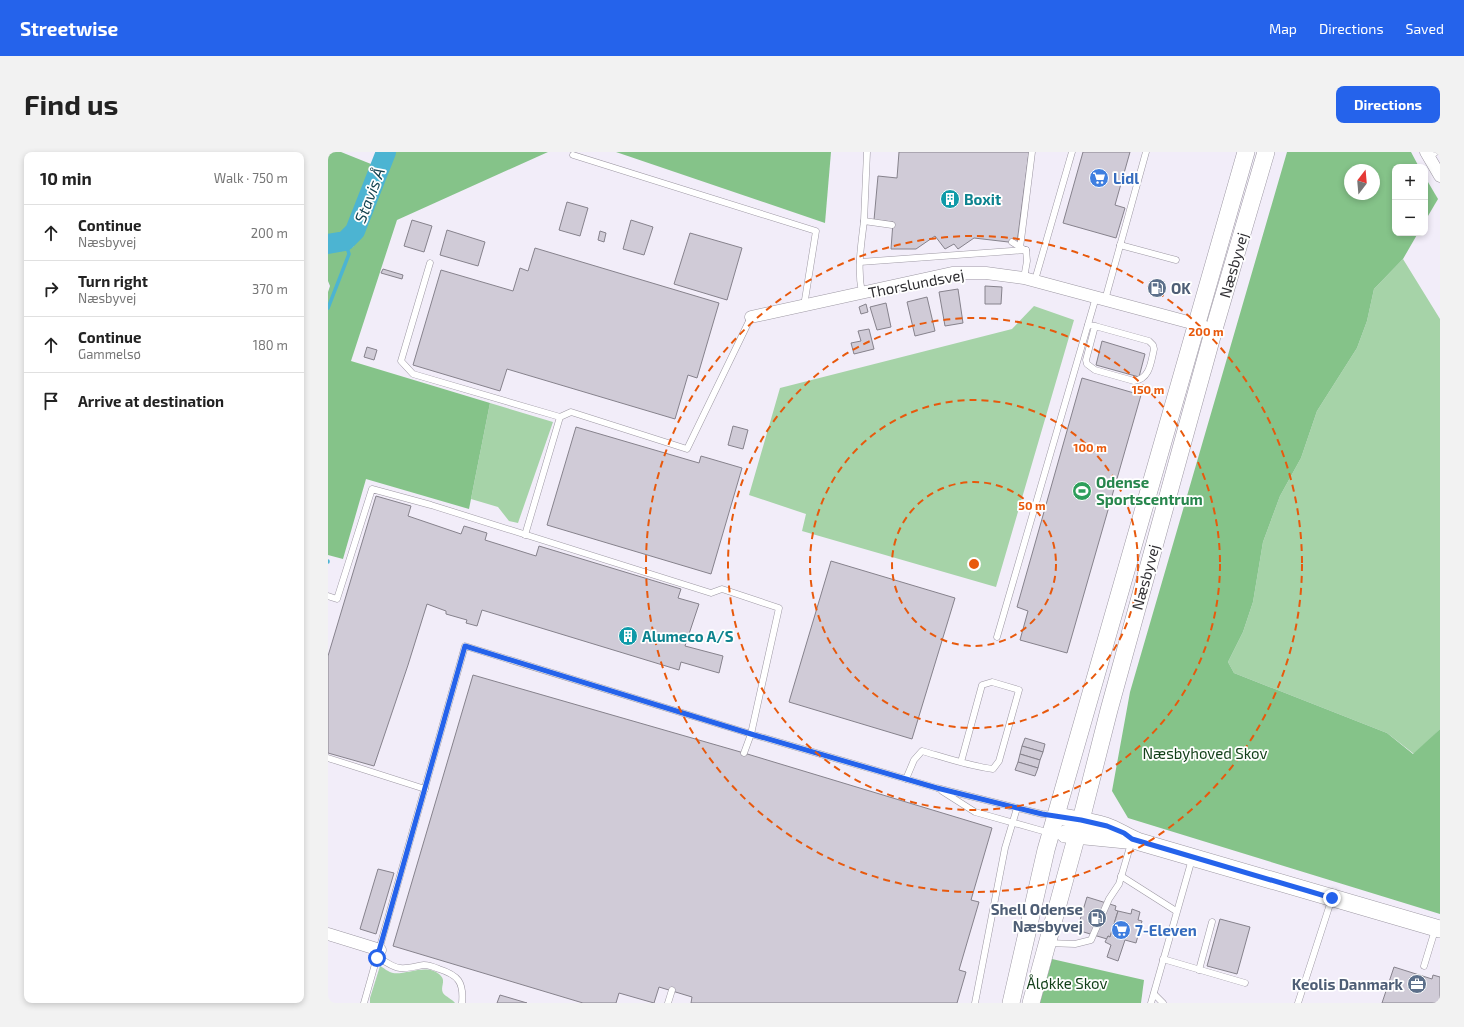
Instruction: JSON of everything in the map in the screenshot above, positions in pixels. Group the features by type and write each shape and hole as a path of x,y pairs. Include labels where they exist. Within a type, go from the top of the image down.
{"street":[{"name":"Næsbyvej","path":"1031,1003 1046,943 1066,826 1094,686 1246,152"},
{"name":"Næsbyvej","path":"1012,1003 1066,826 1108,710 1214,329 1266,152"},
{"path":"1430,154 1440,176"},
{"name":"Thorslundsvej","path":"751,317 952,273 986,272 1029,279 1214,329"},
{"path":"1066,826 1121,841 1132,839 1438,929"},
{"path":"328,934 378,954"}],"lane":[{"path":"862,293 860,282 860,262 864,221 867,152"},
{"path":"1029,279 1027,261 1023,249 1032,152"},
{"path":"1029,279 1072,152"},
{"path":"997,637 1088,324 1100,298 1120,244 1146,152"},
{"path":"573,155 816,231 804,306"},
{"path":"864,221 892,225"},
{"path":"1012,242 1023,249"},
{"path":"1120,244 1176,260"},
{"path":"860,262 1023,249"},
{"path":"430,264 401,361 413,374 560,417 571,412 687,449 751,317"},
{"path":"1088,324 1149,341 1153,345 1154,349 1148,373 1145,377 1134,381 1095,370 1087,364 1086,360 1095,326"},
{"path":"525,535 560,417"},
{"path":"328,596 337,598 372,489 711,592 722,589 779,608 751,734 744,753"},
{"path":"364,1003 465,646 751,734 937,788 1042,814 1066,826"},
{"path":"906,779 914,760 922,751 981,768 993,769 999,761 1019,690 992,682 982,685 961,762"},
{"path":"328,758 425,789"},
{"path":"937,788 975,812 1012,822 1066,826"},
{"path":"975,1003 1005,848 1017,808"},
{"path":"1046,943 1075,944 1092,940 1109,899 1119,884 1132,839"},
{"path":"1151,1003 1176,911 1193,858"},
{"path":"1121,876 1176,911"},
{"path":"1298,1003 1332,898"},
{"path":"1199,970 1212,922"},
{"path":"1424,966 1438,929"},
{"path":"378,954 396,967 406,968 426,965 452,974 460,985 462,1003"},
{"path":"1163,959 1245,983"},
{"path":"668,1003 672,990"},
{"path":"1154,994 1163,1003"}],"green space":[{"path":"328,152 341,152 371,164 354,219 347,231 336,237 328,237"},
{"path":"391,152 548,152 397,220 351,361 490,403 469,509 366,479 343,559 328,555 328,292 330,286 328,281 328,249 343,250 353,247 380,187"},
{"path":"616,152 831,152 825,223"},
{"name":"Næsbyhoved Skov","path":"1287,152 1411,152 1417,164 1392,164 1392,236 1416,236 1403,259 1374,289 1367,321 1357,348 1317,411 1301,458 1280,496 1263,542 1253,602 1243,632 1228,662 1234,673 1387,733 1413,754 1440,729 1440,914 1128,818 1112,791 1130,692"},
{"path":"1428,182 1438,199 1428,216"},
{"path":"1403,259 1440,319 1440,729 1414,754 1387,733 1234,673 1228,662 1243,632 1253,602 1263,542 1280,496 1301,458 1317,411 1357,348 1367,321 1374,289"},
{"path":"1034,306 1074,320 996,587 802,531 806,514 749,495 780,388 1012,329"},
{"path":"490,403 553,422 518,523 509,521 498,507 471,499"},
{"name":"Åløkke Skov","path":"1052,959 1144,980 1141,1003 1040,1003"},
{"path":"380,966 393,973 424,969 436,972 442,978 443,993 455,1003 370,1003 370,998"}],"building":[{"name":"Boxit","path":"899,152 1029,152 1017,243 974,238 958,249 954,244 945,249 935,236 916,249 891,249 893,222 874,220 878,176 897,178"},
{"name":"Lidl","path":"1083,152 1130,152 1115,205 1125,208 1116,238 1063,223"},
{"path":"567,202 588,208 580,236 559,230"},
{"path":"412,220 432,226 424,252 404,246"},
{"path":"631,220 653,227 644,255 623,249"},
{"path":"447,230 485,242 478,266 440,255"},
{"path":"600,231 606,233 604,242 598,240"},
{"path":"690,233 742,248 727,300 674,284"},
{"path":"535,248 719,303 697,378 688,375 675,419 507,369 500,391 413,365 441,270 513,291 520,268 528,271"},
{"path":"383,269 403,275 402,279 381,273"},
{"path":"985,286 1002,287 1001,304 985,304"},
{"path":"958,289 963,323 945,326 939,292"},
{"path":"927,297 935,331 915,336 907,302"},
{"path":"886,303 891,327 877,330 870,307"},
{"path":"866,304 868,312 861,314 859,307"},
{"path":"869,329 874,349 854,354 851,343 861,341 858,331"},
{"path":"1102,341 1145,354 1139,377 1096,365"},
{"path":"367,347 377,350 374,360 364,357"},
{"path":"1082,378 1141,395 1067,653 1020,640 1028,611 1017,607"},
{"path":"733,426 748,430 743,449 728,445"},
{"path":"576,427 699,463 701,456 742,468 711,574 547,525"},
{"name":"Alumeco A/S","path":"376,496 411,506 408,516 461,534 464,526 487,533 485,540 536,556 539,546 681,589 678,598 699,604 685,646 723,656 719,673 681,662 679,670 482,610 477,626 466,623 467,620 446,614 446,611 427,604 374,766 328,753 328,656"},
{"path":"831,561 955,598 912,739 789,702"},
{"path":"473,675 744,753 992,828 971,900 979,902 959,970 966,972 957,1003 691,1003 692,997 659,987 654,1003 619,993 616,1003 583,1003 393,946"},
{"path":"1025,738 1045,744 1043,752 1022,746"},
{"path":"1022,746 1043,752 1040,760 1020,754"},
{"path":"1020,754 1040,760 1038,768 1018,762"},
{"path":"1018,762 1038,768 1035,776 1015,770"},
{"path":"378,869 394,873 376,934 360,929"},
{"path":"1087,897 1116,906 1115,910 1118,911 1110,937 1108,936 1107,939 1077,930"},
{"path":"1132,909 1140,912 1138,920 1142,921 1136,943 1125,940 1118,961 1107,957 1111,945 1105,942 1108,936 1110,937 1118,911 1131,914"},
{"path":"1220,919 1250,927 1237,974 1207,966"},
{"path":"1394,967 1432,979 1433,975 1440,977 1440,1003 1382,1003"},
{"path":"500,995 527,1003 497,1003"}],"waterway":[{"name":"Stavis Å","path":"328,244 345,241 355,231 386,152"},
{"path":"328,308 349,254 345,241"}],"place":[{"name":"Lidl","path":"1099,178"},
{"name":"Boxit","path":"950,199"},
{"name":"OK","path":"1157,288"},
{"name":"Odense Sportscentrum","path":"1082,491"},
{"name":"Alumeco A/S","path":"628,636"},
{"name":"Shell Odense Næsbyvej","path":"1097,918"},
{"name":"7-Eleven","path":"1121,930"},
{"name":"Keolis Danmark","path":"1417,984"}],"route":[{"path":"377,958 465,646 751,734 937,788 1042,814 1107,826 1124,833 1132,839 1332,898"}]}
